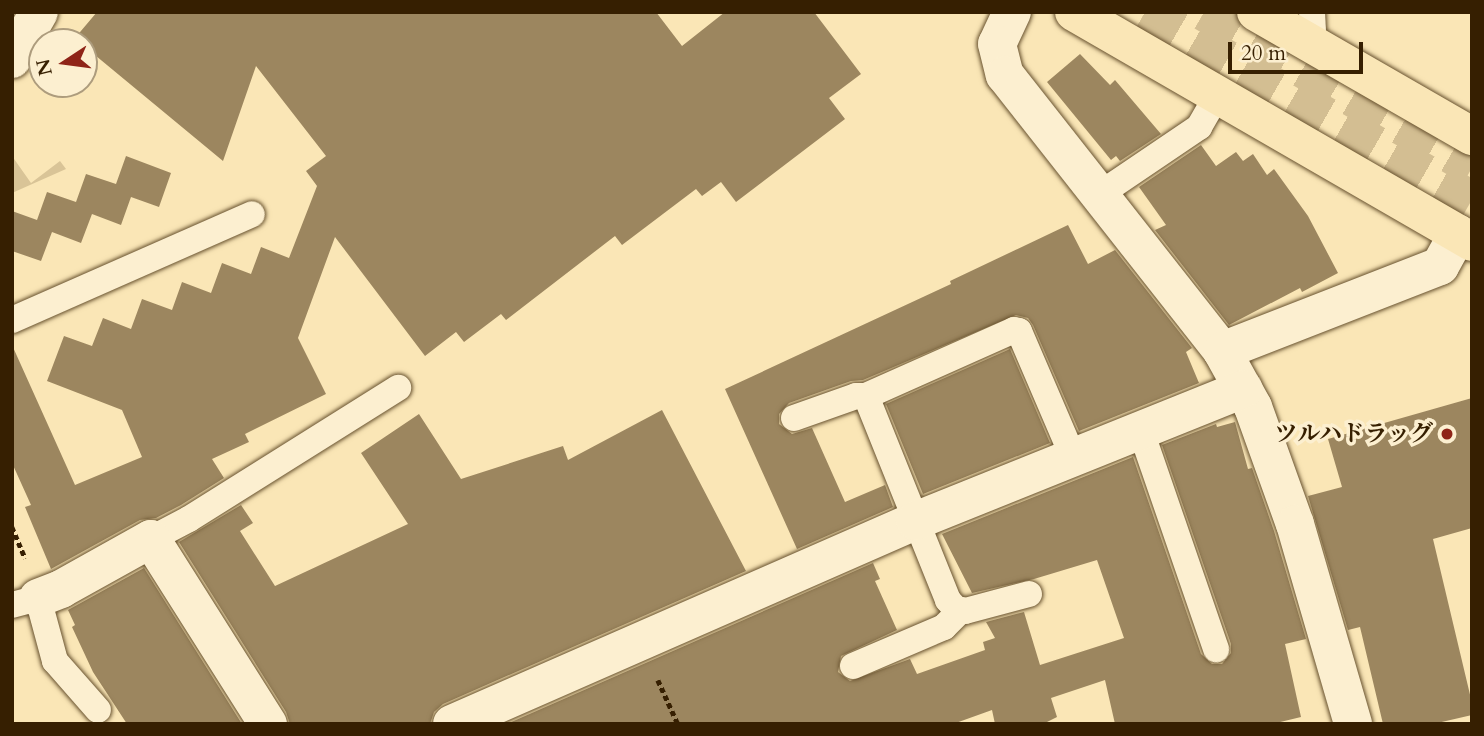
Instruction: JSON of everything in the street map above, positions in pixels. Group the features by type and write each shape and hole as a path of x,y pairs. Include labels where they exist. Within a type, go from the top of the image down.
{"main road":[{"path":"1074,12 1216,97 1465,238"},
{"path":"1256,12 1313,29 1472,136"}],"street":[{"path":"12,58 39,12"},
{"path":"1012,12 997,44 1005,75 1222,351 1253,407 1295,524 1353,724"},
{"path":"1222,351 1440,266 1465,238"},
{"path":"452,724 915,521 1243,389"},
{"path":"25,601 61,589 150,538 268,724"}],"lane":[{"path":"1100,194 1199,127 1216,97"},
{"path":"12,320 251,214"},
{"path":"794,418 856,396 866,396 1014,330 1019,331 1073,457"},
{"path":"150,538 189,519 398,388"},
{"path":"866,396 947,600 965,611 1030,594"},
{"path":"1141,431 1216,649"},
{"path":"25,601 55,661 98,710"},
{"path":"853,666 944,627 961,610"}],"shaded area":[{"path":"12,156 31,183 60,161 66,169 12,193"}],"building":[{"path":"97,12 656,12 682,46 725,12 814,12 861,74 829,98 845,119 736,202 721,182 702,196 696,189 622,245 615,236 506,320 501,314 464,342 456,332 425,356 335,237 298,338 326,394 245,434 249,442 212,459 224,478 181,505 156,518 140,520 51,569 25,507 31,505 12,463 12,345 75,485 142,457 122,410 47,381 64,336 92,346 103,318 131,329 142,299 172,310 182,282 211,293 222,263 251,274 261,247 289,258 317,186 306,171 326,156 256,66 223,161 98,58 98,28 83,28"},
{"path":"1080,54 1110,85 1115,80 1161,134 1120,161 1116,156 1111,160 1047,82"},
{"path":"1201,145 1216,166 1236,152 1243,161 1253,154 1267,175 1274,169 1308,216 1338,273 1302,292 1300,288 1229,325 1155,230 1166,225 1139,187"},
{"path":"126,156 171,173 159,207 131,197 121,225 92,214 81,243 52,232 41,261 12,251 12,211 37,220 47,192 76,202 86,174 116,184"},
{"path":"1068,225 1088,264 1115,250 1192,348 1186,352 1199,383 1079,431 1033,325 1028,318 1016,315 863,380 851,381 789,403 779,414 779,424 792,434 812,428 845,502 885,485 893,507 797,549 725,389 951,284 950,281"},
{"path":"1010,349 1050,443 923,494 886,404"},
{"path":"1472,398 1472,528 1433,539 1472,703 1472,715 1433,724 1383,724 1360,627 1348,630 1308,496 1342,487 1328,439"},
{"path":"662,410 746,571 443,704 434,712 430,724 290,724 286,712 179,542 241,505 253,523 240,531 275,586 408,524 361,453 419,414 461,479 563,446 568,460"},
{"path":"1235,422 1248,469 1252,468 1274,531 1306,639 1285,644 1301,717 1272,724 1115,724 1105,680 1051,698 1057,717 1043,724 995,724 992,710 953,724 507,724 873,563 880,579 875,581 897,630 841,656 838,672 850,681 910,659 917,674 985,650 983,642 995,638 986,622 1024,612 1040,665 1124,638 1097,560 1034,579 972,593 942,534 1133,457 1201,654 1212,664 1222,664 1231,653 1231,644 1162,445 1216,424 1217,427"},
{"path":"144,568 242,724 127,724 93,672 72,627 75,625 68,610"}],"tunnel":[{"path":"1145,12 1472,200"},
{"path":"1204,12 1472,167"}],"place":[{"name":"ツルハドラッグ","path":"1447,434"}]}
